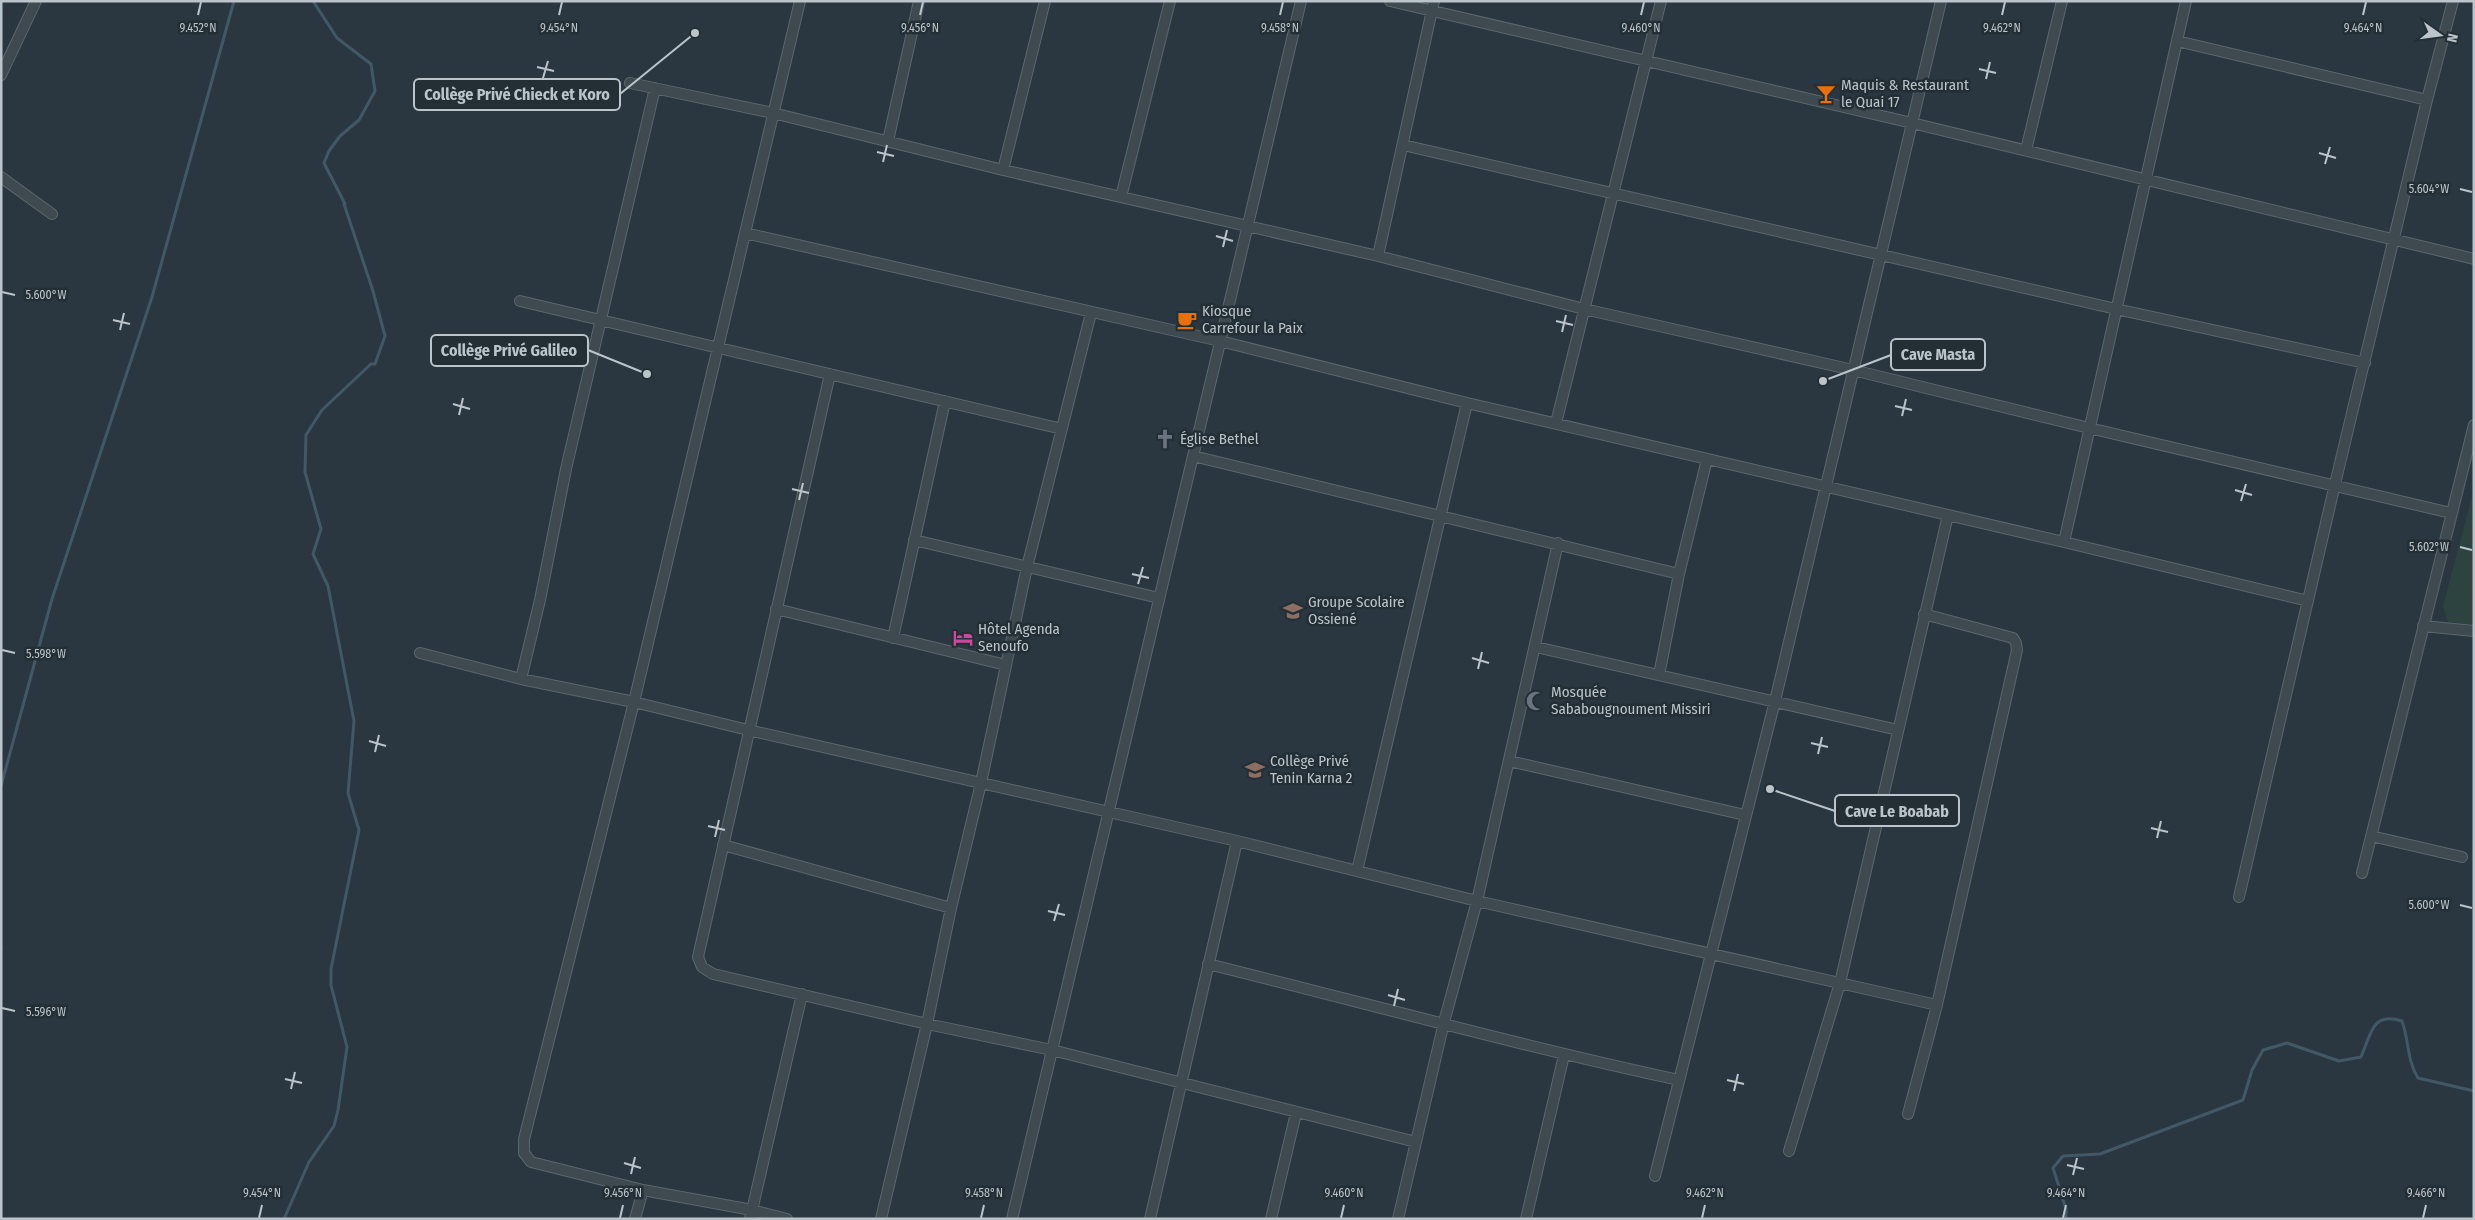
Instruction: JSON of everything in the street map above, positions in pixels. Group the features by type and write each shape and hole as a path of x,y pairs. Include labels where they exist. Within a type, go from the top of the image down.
{"street":[{"path":"1,75 36,1"},
{"path":"787,1219 751,1214 643,1190 531,1162 524,1153 527,1129 634,702 800,1"},
{"path":"888,141 919,1"},
{"path":"1004,170 1045,1"},
{"path":"1121,197 1170,1"},
{"path":"1012,1219 1301,1"},
{"path":"1390,1 1433,6 1647,60 2026,150 2145,181 2394,239 2474,260"},
{"path":"1556,423 1615,193 1661,1"},
{"path":"2026,150 2062,1"},
{"path":"2064,542 2186,1"},
{"path":"2239,897 2335,484 2427,100 2453,1"},
{"path":"1655,1176 1744,815 1775,701 1912,123 1938,2"},
{"path":"1378,256 1433,6"},
{"path":"2177,41 2427,100"},
{"path":"630,82 773,113 1004,170 1378,256 1584,308 1853,370 2089,428 2335,484 2451,513"},
{"path":"521,679 540,600 566,469 655,88"},
{"path":"1403,144 2116,309 2365,363"},
{"path":"1,177 52,214"},
{"path":"745,233 1091,314 1220,341 1467,403 1948,514 2308,601"},
{"path":"520,301 1062,429"},
{"path":"881,1219 981,784 1027,567 1091,314"},
{"path":"830,374 698,957 702,968 713,974 927,1024 1052,1050 1180,1084 1416,1142"},
{"path":"893,638 945,401"},
{"path":"1357,871 1467,403"},
{"path":"2362,873 2474,425"},
{"path":"1193,456 1439,518 1558,543 1679,574"},
{"path":"1659,676 1679,574 1707,459"},
{"path":"1789,1151 1840,983 1948,514"},
{"path":"914,540 1159,598"},
{"path":"1398,1219 1444,1022 1476,901 1536,647 1558,543"},
{"path":"776,610 1006,665"},
{"path":"1908,1114 1937,1005 2017,650 2013,638 1924,614"},
{"path":"2423,626 2474,631"},
{"path":"1536,647 1898,730"},
{"path":"420,653 521,679 634,702 1237,842 1476,901 1937,1005"},
{"path":"1509,761 1744,815"},
{"path":"2371,836 2462,858"},
{"path":"1150,1219 1237,842"},
{"path":"723,845 951,908"},
{"path":"1208,964 1444,1022 1564,1055 1679,1080"},
{"path":"751,1214 802,994"},
{"path":"1526,1219 1564,1055"},
{"path":"1271,1219 1296,1113"},
{"path":"635,1219 643,1190"}],"green space":[{"path":"2474,489 2474,625 2448,622 2443,606"}],"waterway":[{"path":"1,786 52,599 152,297 234,1"},
{"path":"284,1219 309,1162 334,1126 338,1110 347,1047 331,985 331,969 359,830 348,793 354,721 328,586 313,554 321,529 305,472 306,435 322,410 371,364 375,364 385,336 373,291 345,204 324,163 329,151 340,136 359,120 375,91 371,64 337,38 313,1"},
{"path":"2066,1219 2066,1209 2053,1168 2063,1156 2100,1154 2243,1100 2252,1070 2263,1050 2287,1043 2339,1061 2361,1057 2370,1033 2378,1022 2384,1019 2392,1019 2402,1021 2410,1058 2418,1078 2474,1091"}],"place":[{"name":"Collège Privé Chieck et Koro","path":"695,33"},
{"name":"Maquis & Restaurant le Quai 17","path":"1826,94"},
{"name":"Kiosque Carrefour la Paix","path":"1187,320"},
{"name":"Collège Privé Galileo","path":"647,374"},
{"name":"Cave Masta","path":"1823,381"},
{"name":"Église Bethel","path":"1165,439"},
{"name":"Groupe Scolaire Ossiené","path":"1293,611"},
{"name":"Hôtel Agenda Senoufo","path":"963,638"},
{"name":"Mosquée Sababougnoument Missiri","path":"1536,701"},
{"name":"Collège Privé Tenin Karna 2","path":"1255,770"},
{"name":"Cave Le Boabab","path":"1770,789"}]}
